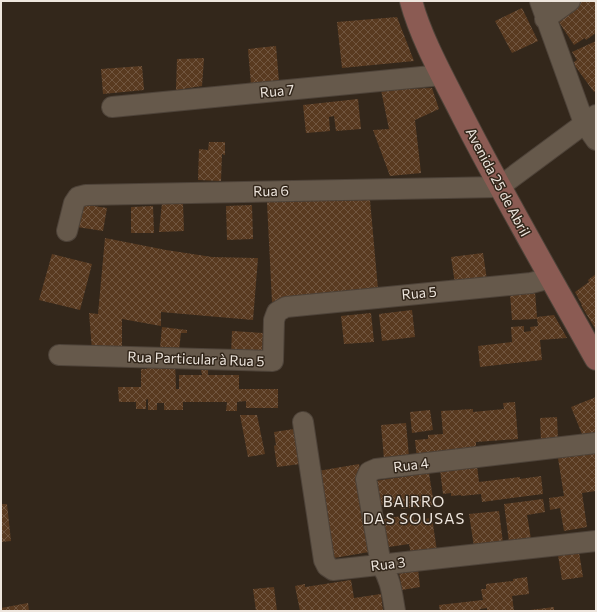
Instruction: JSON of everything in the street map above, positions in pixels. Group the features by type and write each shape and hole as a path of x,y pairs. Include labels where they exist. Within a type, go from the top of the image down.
{"street":[{"name":"Avenida 25 de Abril","path":"411,1 415,18 442,76 499,187 596,359"},
{"path":"570,1 543,10 590,119 596,140"},
{"name":"Rua 7","path":"112,107 442,76"},
{"path":"499,187 590,119"},
{"name":"Rua 6","path":"67,231 74,203 78,197 86,195 499,187"},
{"name":"Rua 5","path":"286,307 530,283 550,278"},
{"name":"Rua Particular à Rua 5","path":"59,355 273,361 274,320 278,312 286,307"},
{"name":"Rua 3","path":"303,422 324,560 327,566 333,570 596,541"},
{"name":"Rua 4","path":"395,611 391,585 387,573 381,565 366,479 369,472 376,469 596,443"}],"building":[{"path":"583,1 596,1 596,33 586,40 585,38 574,45 557,19"},
{"path":"522,8 538,41 512,53 495,21"},
{"path":"397,17 414,61 342,68 337,22"},
{"path":"596,41 596,91 594,92 575,66 574,62 577,60 572,52"},
{"path":"276,46 279,82 251,85 248,49"},
{"path":"204,58 202,86 176,90 177,59"},
{"path":"142,66 144,90 103,94 101,69"},
{"path":"432,88 439,109 415,120 421,173 390,176 373,130 389,129 381,90"},
{"path":"358,99 361,129 336,131 334,116 329,117 330,131 306,133 303,105"},
{"path":"209,142 225,142 225,155 222,154 221,181 198,180 199,149 208,150"},
{"path":"370,200 378,289 272,302 267,202"},
{"path":"162,203 183,204 184,231 159,232"},
{"path":"80,204 107,208 103,231 77,227"},
{"path":"252,205 253,239 227,240 226,206"},
{"path":"153,206 154,233 131,233 131,207"},
{"path":"105,238 212,257 258,258 253,320 161,312 161,326 122,319 122,351 92,350 89,313 98,314"},
{"path":"483,253 487,280 455,284 451,257"},
{"path":"52,254 92,264 80,310 39,300"},
{"path":"596,274 596,330 575,292 589,282 588,280"},
{"path":"535,292 537,317 554,315 567,338 540,340 542,360 480,367 478,346 512,342 511,327 524,326 524,332 531,331 530,327 538,326 537,319 512,320 510,294"},
{"path":"412,310 415,337 382,341 379,314"},
{"path":"371,313 374,342 344,344 341,316"},
{"path":"162,327 187,330 187,333 181,333 179,350 160,348"},
{"path":"232,331 263,333 262,356 231,355"},
{"path":"147,360 175,360 176,389 179,389 179,375 202,375 201,370 208,369 208,375 239,375 239,389 278,389 278,408 246,408 246,401 237,402 237,411 226,411 227,402 183,402 183,410 164,410 164,403 157,403 157,410 148,410 148,399 146,400 146,409 136,409 136,402 119,402 118,387 141,387 141,369 147,369"},
{"path":"596,397 596,434 584,439 571,407"},
{"path":"515,402 518,439 476,442 476,450 417,459 415,440 428,439 428,435 443,434 441,411 473,409 473,412 504,409 503,403"},
{"path":"430,410 433,430 412,433 410,412"},
{"path":"240,415 257,415 265,454 248,457"},
{"path":"557,417 558,440 541,441 540,418"},
{"path":"406,423 409,457 384,459 381,425"},
{"path":"294,429 300,464 277,467 274,432"},
{"path":"596,452 596,491 582,493 587,527 564,531 560,508 550,510 549,498 564,496 558,458"},
{"path":"359,464 375,551 334,558 318,471"},
{"path":"477,466 479,482 541,476 543,494 482,502 481,494 451,496 451,493 443,494 440,470"},
{"path":"429,473 434,505 401,509 401,502 375,506 375,481"},
{"path":"543,499 545,512 527,515 531,539 509,542 504,504"},
{"path":"1,504 7,504 11,541 1,542"},
{"path":"499,511 503,543 474,547 469,514"},
{"path":"413,514 414,520 432,518 437,551 411,554 409,544 382,548 378,520"},
{"path":"579,552 583,577 562,580 558,555"},
{"path":"418,569 420,587 402,590 399,572"},
{"path":"527,577 529,594 512,596 514,611 487,611 487,608 480,609 480,611 440,611 439,605 483,600 481,589 486,589 486,584 513,581 513,579"},
{"path":"351,580 354,598 381,594 383,611 300,611 295,586 305,584 305,587"},
{"path":"274,587 277,611 256,611 253,589"},
{"path":"28,603 29,611 1,611 1,608"},
{"path":"554,607 554,611 530,611 530,610"}],"district":[{"name":"BAIRRO DAS SOUSAS","path":"414,510"}]}
